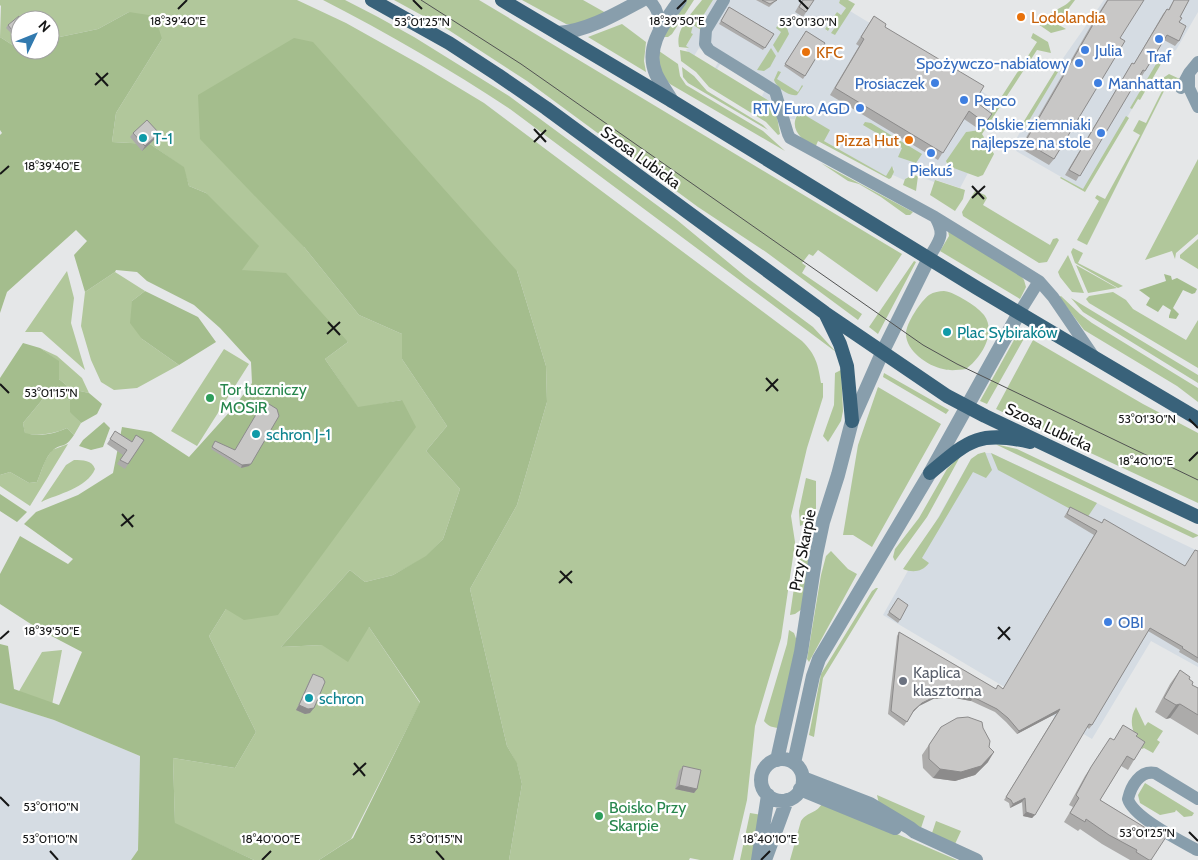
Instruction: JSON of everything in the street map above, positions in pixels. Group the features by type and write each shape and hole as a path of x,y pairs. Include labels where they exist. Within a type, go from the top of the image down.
{"main road":[{"name":"Szosa Lubicka","path":"372,0 449,43 538,103 882,353"},
{"path":"502,0 1198,419"},
{"path":"824,312 840,344 847,366 852,421"},
{"path":"882,353 966,406"},
{"name":"Szosa Lubicka","path":"966,406 1198,517"},
{"path":"930,473 962,446 977,439 995,438 1025,441 1050,447"}],"street":[{"path":"558,33 579,29 613,16 642,0"},
{"path":"648,0 654,4 658,12 659,34"},
{"path":"672,101 656,73 651,53 659,34 680,0"},
{"path":"724,0 706,30 705,44 709,50 775,91 790,138 934,217 1039,281 1053,297 1094,357"},
{"path":"1180,88 1198,62"},
{"path":"1189,73 1190,88 1198,107"},
{"path":"882,353 941,235 941,228 934,217"},
{"path":"796,756 776,760 767,765 762,775 762,786 768,795 777,800 787,800 795,796 802,783 796,756 813,676 819,659 930,473 966,406 1025,316 1039,281"},
{"name":"Przy Skarpie","path":"776,760 801,652 823,522 852,421 882,353"},
{"path":"796,756 817,782 870,804 915,832 976,860"},
{"path":"1197,850 1137,813 1132,809 1128,799 1138,778 1150,772 1155,773 1198,799"},
{"path":"802,783 817,782"},
{"path":"802,783 908,834 915,832"},
{"path":"758,860 768,795"},
{"path":"764,860 787,800"}],"shaded area":[{"path":"713,0 840,0 839,3 846,8 841,15 837,12 825,29 827,31 832,23 836,26 850,11 999,102 987,121 980,116 980,130 966,132 946,162 948,166 968,173 960,188 936,180 934,182 916,175 904,180 893,175 894,169 892,167 887,177 824,141 796,116 795,119 777,118 771,102 762,96 766,88 721,63 717,69 715,68 719,61 699,48 694,56 687,51 686,46 693,34 691,33 693,25 701,30 700,19"},
{"name":"Manhattan","path":"1104,0 1198,0 1198,12 1176,50 1164,55 1084,190 1011,148 1059,64"},
{"path":"981,453 991,453 1198,551 1198,667 1151,641 1092,739 883,615 971,459"},
{"path":"0,703 54,720 140,756 138,850 131,860 0,860"}],"green space":[{"path":"0,0 297,0 346,23 484,103 807,346 813,355 821,383 823,383 823,397 807,448 791,516 795,542 781,638 755,726 747,800 733,860 700,860 690,858 689,860 509,860 522,784 517,764 507,746 470,589 517,505 547,402 546,366 517,271 304,247 359,315 402,334 402,359 447,426 426,451 460,489 443,539 426,557 393,575 365,582 350,570 281,647 322,645 369,627 420,703 351,839 319,860 254,860 175,824 173,758 235,768 256,732 209,636 226,609 402,400 358,408 325,359 348,342 242,270 206,193 189,186 183,167 150,144 112,142 116,113 162,39 129,12 98,29 60,37 60,10 10,10 10,43 0,37"},
{"path":"323,0 345,0 378,17 509,96 677,220 746,277 813,327 836,352 510,109 418,52"},
{"path":"394,0 479,0 902,254 877,292 818,250 813,256 809,254 802,263 806,266 802,273 862,314 858,320 766,252 698,207 527,81 447,29"},
{"path":"522,0 583,0 606,13 575,25 566,24"},
{"path":"686,0 694,0 672,34 668,37 663,37"},
{"path":"702,0 713,0 701,19 701,30 693,25 691,33 693,34 686,46 689,48 679,47 678,40 682,28"},
{"path":"840,0 848,0 855,4 835,35 831,33 836,26 832,24 828,31 825,29 837,12 841,15 846,8 839,3"},
{"path":"1071,0 1075,0 1057,24 1066,29 1051,33 1038,24 1045,17"},
{"path":"129,12 155,16 162,39 116,113 112,142 150,144 184,167 189,186 206,193 259,246 242,270 286,273 348,342 325,359 358,407 402,400 416,427 278,615 244,620 226,609 209,636 256,732 235,768 173,758 175,823 254,860 131,860 138,850 140,756 54,720 0,703 0,644 8,646 14,689 59,705 82,652 40,630 0,604 0,574 20,536 68,564 73,559 24,524 36,512 78,495 113,473 122,427 151,432 189,457 234,407 252,383 251,362 220,328 194,305 147,281 137,272 116,270 85,292 74,255 87,241 76,230 7,292 0,313 0,135 2,133 0,130 0,37 10,43 10,60 60,60 60,37 98,29"},
{"path":"781,20 786,25 789,34 778,53 773,45 781,32 776,28"},
{"path":"622,24 646,42 644,61 646,72 588,37"},
{"path":"1033,33 1048,42 1051,53 1037,50 982,134 994,154 983,175 978,177 948,166 946,161 966,132 980,130 1037,42 1031,38"},
{"path":"294,38 313,42 517,271 546,366 547,402 517,505 470,589 507,746 517,763 522,784 509,860 319,860 353,838 420,702 369,627 348,662 322,645 281,647 350,570 365,582 393,575 426,556 443,539 460,489 426,451 447,426 402,359 402,334 359,315 304,247 200,139 198,95"},
{"path":"771,48 776,56 770,67 764,71 757,70"},
{"path":"680,50 689,52 771,102 776,111 780,134 778,135 766,122 709,87 696,72 681,61"},
{"path":"659,51 678,64 680,76 686,85 763,131 785,151 670,84 661,69"},
{"path":"1162,54 1165,57 1140,100 1138,99 1132,109 1130,108"},
{"path":"682,67 694,76 707,91 763,125 768,130 688,83 683,77"},
{"path":"778,71 781,72 777,79 798,92 803,86 797,95 787,93 777,86 774,80"},
{"path":"1055,71 1058,72 1024,129 1021,126"},
{"path":"1169,74 1182,80 1179,86 1169,81 1087,245 1077,240 1099,201 1095,198 1097,195 1105,199 1140,135 1133,131 1139,120 1146,123 1164,87 1160,84 1163,78"},
{"path":"798,114 803,114 830,130 824,141 886,176 892,166 894,172 891,178 889,179 818,141 815,148 810,145 796,130 795,119"},
{"path":"1126,116 1129,118 1085,192 1060,178 1083,189"},
{"path":"865,122 871,123 922,154 916,163 898,157 902,148 863,125"},
{"path":"1198,159 1198,234 1176,253 1175,259 1172,251 1145,260"},
{"path":"821,163 913,212 910,215 906,215 881,197 859,184 848,181"},
{"path":"913,175 918,176 916,191 903,185 905,179"},
{"path":"935,180 965,190 963,199 955,211 930,195"},
{"path":"975,191 985,195 987,198 983,205 1050,245 1053,239 1057,238 1059,240 1047,262 1039,263 963,216 962,212"},
{"path":"948,231 1020,275 1026,287 1020,299 940,251 949,236"},
{"path":"1198,239 1198,269 1180,258 1180,255"},
{"path":"1073,248 1083,253 1078,263 1123,286 1118,288 1075,263 1071,252"},
{"path":"1068,255 1084,293 1072,292 1060,277 1058,272"},
{"path":"914,261 916,262 878,334 869,327"},
{"path":"1076,265 1117,288 1088,293"},
{"path":"67,271 74,298 71,323 85,370 42,332 25,332"},
{"path":"115,272 145,291 132,301 142,339 179,365 137,388 114,390 101,382 91,360 81,326 85,292"},
{"path":"1164,274 1171,276 1172,280 1177,278 1197,289 1192,294 1183,290 1173,308 1179,314 1176,319 1169,318 1171,310 1163,305 1158,312 1146,305 1150,298 1139,290 1166,281"},
{"path":"145,291 198,317 216,342 179,365 142,339 130,323 132,301"},
{"path":"944,291 955,294 973,305 984,315 988,322 989,329 986,345 966,369 948,370 931,365 914,352 907,340 907,329 918,307 929,295"},
{"path":"1113,292 1126,300 1133,309 1186,340 1198,320 1198,368 1089,303 1086,299 1089,296"},
{"path":"1061,296 1092,323 1198,388 1198,402 1177,386 1084,330 1059,297"},
{"path":"1071,298 1198,375 1198,383 1083,312"},
{"path":"1019,331 1026,335 987,404 980,401"},
{"path":"1033,340 1143,404 1198,433 1198,503 996,409"},
{"path":"23,343 40,348 59,361 59,379 71,389 89,393 102,404 97,414 81,423 70,412 70,401 54,389 47,394 23,423 25,433 47,434 67,428 74,435 68,443 50,453 37,482 29,483 10,472 0,475 0,378"},
{"path":"40,348 57,356 82,378 89,393 71,389 59,379 58,361"},
{"name":"Tor łuczniczy MOSiR","path":"224,349 249,364 197,446 171,431"},
{"path":"841,370 843,411 841,421 828,442 823,436 834,405 835,373"},
{"path":"884,373 949,410 946,414 883,377"},
{"path":"878,387 941,424 872,547 853,535 843,535 858,445"},
{"path":"54,389 70,401 71,412 81,423 74,435 67,428 47,434 25,434 23,423 47,394"},
{"path":"104,422 110,428 103,447 91,450 79,446 83,440"},
{"path":"68,444 30,506 0,486 0,475 10,472 29,483 37,482 45,461 52,450"},
{"path":"995,444 1017,449 1198,536 1193,538"},
{"path":"985,452 992,470 986,478 973,472 922,558 929,563 917,571 903,569 939,517 971,459"},
{"path":"991,453 1097,503 1087,518 998,470"},
{"path":"961,455 927,517 895,561 893,557 895,549 919,518 947,469"},
{"path":"74,460 84,460 92,464 95,469 91,476 79,486 41,502 66,465"},
{"path":"806,478 816,481 816,515 813,520 800,526 799,511"},
{"path":"0,494 27,512 17,522 0,511"},
{"path":"801,540 807,542 811,548 802,609 790,615"},
{"path":"831,551 848,569 857,574 809,662 807,659 821,575 826,556"},
{"path":"878,588 823,678 814,737 809,735 821,674 872,591"},
{"path":"789,630 794,633 797,641 780,728 775,728 764,721 787,644"},
{"path":"62,650 52,705 18,693 42,652"},
{"path":"1136,707 1145,726 1148,722 1163,731 1157,740 1160,742 1153,753 1144,748 1142,749 1134,733 1132,718"},
{"path":"1145,783 1194,813 1192,816 1184,817 1176,810 1175,812 1160,815 1140,803 1138,795"},
{"path":"877,795 925,816 921,828 879,804"},
{"path":"823,802 957,860 790,860 801,821 818,809"},
{"path":"750,813 762,815 752,860 740,860"},
{"path":"936,821 961,831 955,844 932,833"}],"building":[{"path":"762,0 777,0 770,4"},
{"path":"803,0 814,0 806,12 799,7"},
{"path":"1108,0 1144,0 1120,38 1125,41 1054,159 1025,142"},
{"path":"1174,0 1189,0 1180,17 1182,18 1179,22 1186,26 1179,41 1167,35 1145,71 1143,70 1080,176 1069,170 1132,63 1134,64"},
{"path":"729,7 774,34 765,48 721,21"},
{"path":"874,16 886,24 885,27 984,86 975,101 992,114 985,123 969,111 943,153 835,88 864,39 861,37"},
{"name":"KFC","path":"806,31 825,43 805,76 785,64"},
{"name":"T-1","path":"147,120 159,133 145,146 133,133"},
{"name":"schron J-1","path":"264,401 277,409 279,416 251,464 242,465 212,447 215,441 235,450"},
{"path":"115,431 132,442 136,435 144,440 128,464 120,460 127,450 110,439"},
{"name":"OBI","path":"1070,507 1102,523 1104,519 1185,566 1195,550 1198,551 1198,658 1150,628 1092,725 1089,724 1035,815 1026,812 1025,798 1013,804 1006,797 1060,709 1019,731 997,709 973,697 947,694 936,696 922,703 914,710 907,722 891,711 899,632 996,689 998,685 1003,689 1097,531 1067,514"},
{"path":"898,598 908,605 900,620 889,612"},
{"path":"1180,670 1190,677 1189,679 1193,682 1192,685 1198,688 1198,715 1180,704 1176,705 1164,698"},
{"name":"schron","path":"313,674 323,678 325,682 314,708 308,709 299,705"},
{"path":"968,717 982,722 990,741 989,747 994,752 981,766 961,772 940,769 929,759 929,745 941,727 957,718"},
{"path":"1123,725 1138,734 1136,736 1145,742 1134,760 1127,756 1100,800 1149,830 1155,832 1157,827 1168,834 1151,860 1086,819 1085,822 1070,813 1079,798 1076,795 1091,767 1110,738 1114,740"},
{"path":"683,766 701,770 697,789 679,785"}],"tram line":[{"path":"421,0 521,64 923,345 957,364 1198,480"}],"place":[{"name":"Lodolandia","path":"1021,17"},
{"name":"Traf","path":"1159,39"},
{"name":"Julia","path":"1085,50"},
{"name":"KFC","path":"806,52"},
{"name":"Spożywczo-nabiałowy","path":"1079,63"},
{"name":"Prosiaczek","path":"935,83"},
{"name":"Manhattan","path":"1098,83"},
{"name":"Pepco","path":"964,100"},
{"name":"RTV Euro AGD","path":"860,108"},
{"name":"Polskie ziemniaki najlepsze na stole","path":"1101,133"},
{"name":"T-1","path":"143,138"},
{"name":"Pizza Hut","path":"909,140"},
{"name":"Piekuś","path":"931,153"},
{"name":"Plac Sybiraków","path":"947,332"},
{"name":"Tor łuczniczy MOSiR","path":"210,398"},
{"name":"schron J-1","path":"256,434"},
{"name":"OBI","path":"1108,622"},
{"name":"Kaplica klasztorna","path":"903,681"},
{"name":"schron","path":"309,698"},
{"name":"Boisko Przy Skarpie","path":"599,816"}]}
